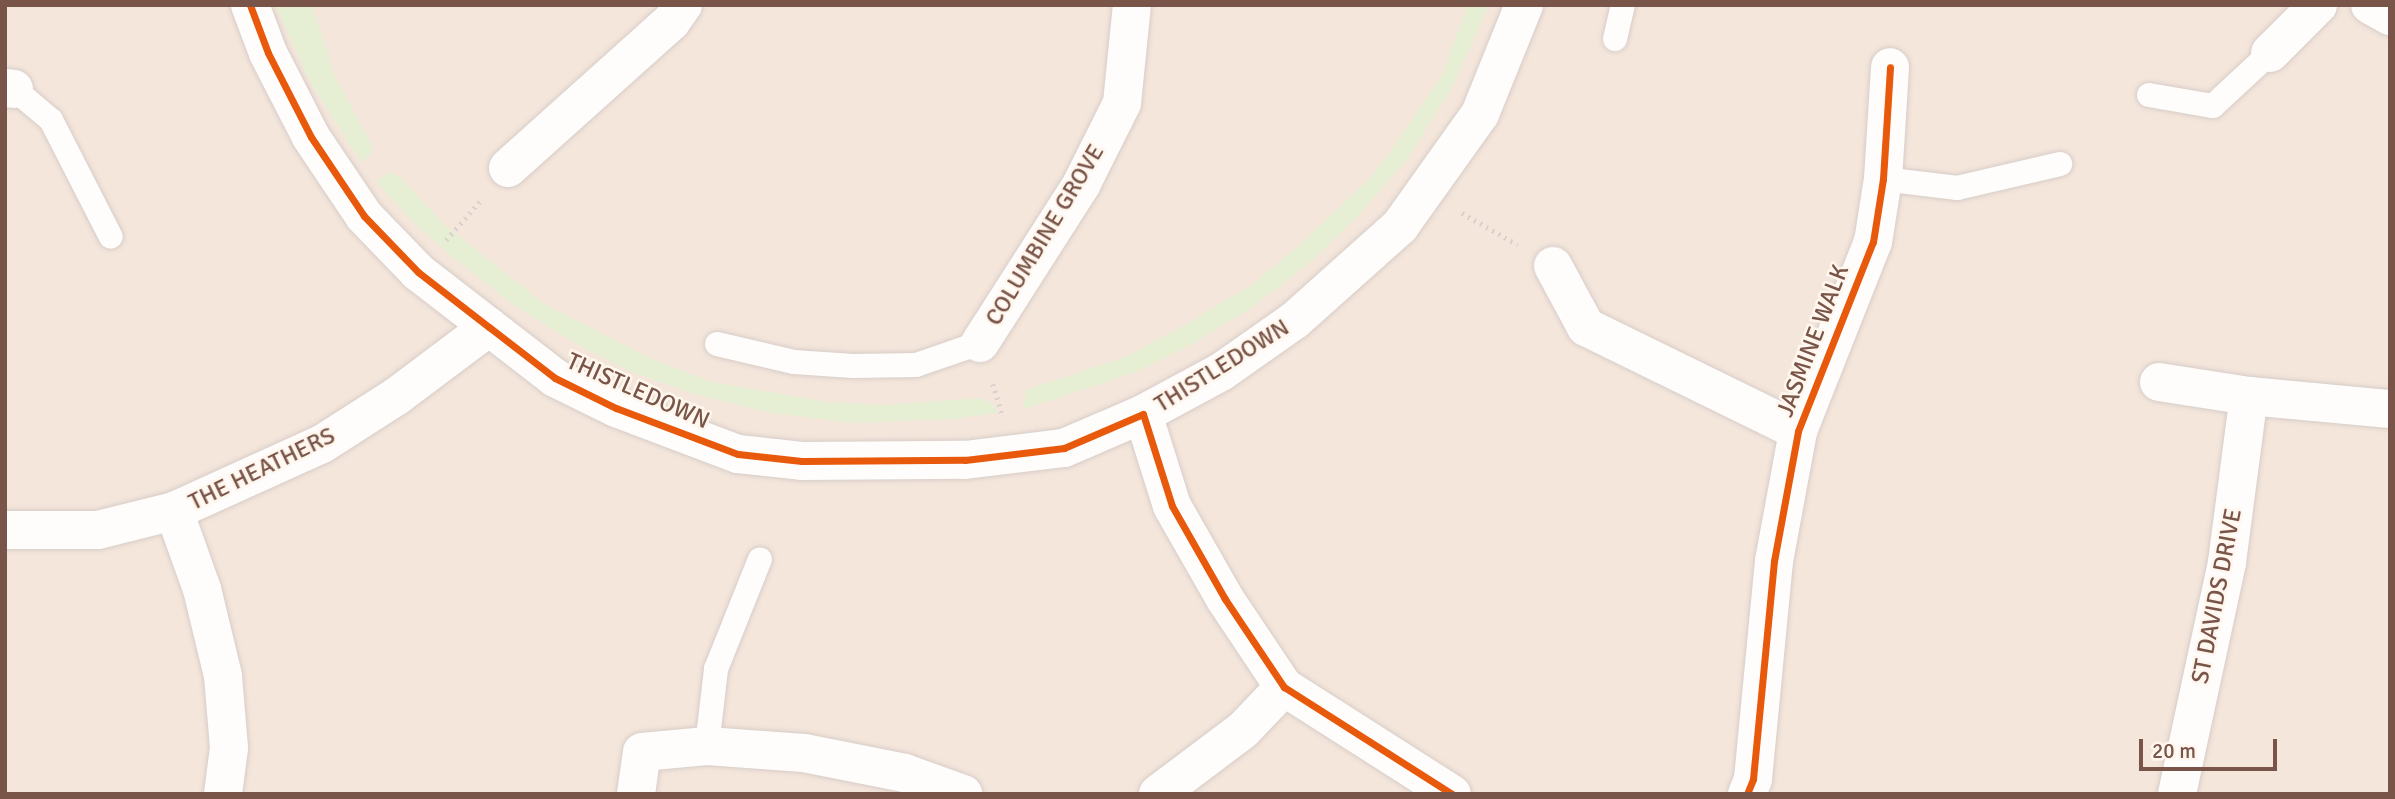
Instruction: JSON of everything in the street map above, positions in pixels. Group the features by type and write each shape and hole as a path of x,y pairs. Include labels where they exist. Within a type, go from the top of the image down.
{"street":[{"name":"THISTLEDOWN","path":"250,5 268,53 311,137 364,216 418,272 555,378 616,408 738,454 802,461 965,460 1064,448 1143,414 1221,372 1295,320 1400,226 1480,114 1524,5"},
{"path":"508,168 671,22 683,5"},
{"name":"COLUMBINE GROVE","path":"980,343 1081,185 1122,103 1132,5"},
{"path":"2270,53 2318,5"},
{"path":"2371,5 2390,16"},
{"name":"JASMINE WALK","path":"1747,794 1755,765 1774,561 1798,431 1872,242 1883,179 1890,67"},
{"name":"JASMINE WALK","path":"1553,266 1586,327 1798,431"},
{"name":"THE HEATHERS","path":"5,530 97,530 174,511 322,444 397,396 489,327"},
{"path":"2159,382 2249,396 2390,408"},
{"name":"ST DAVIDS DRIVE","path":"2178,794 2227,562 2249,396"},
{"path":"1143,414 1172,506 1225,599 1284,687 1452,794"},
{"path":"174,511 202,589 223,676 229,748 223,794"},
{"path":"1158,794 1243,730 1284,687"},
{"path":"636,794 642,751 707,746 804,754 905,773 963,794"}],"lane":[{"path":"1615,38 1623,5"},
{"path":"2149,95 2213,106 2270,53"},
{"path":"10,89 51,120 111,237"},
{"path":"1883,179 1957,188 2060,164"},
{"path":"717,344 794,362 853,366 916,365 980,343"},
{"path":"707,746 716,669 760,559"}],"path":[{"path":"418,272 508,168"},
{"path":"1425,191 1553,266"},
{"path":"980,343 1015,453"}],"shaded area":[{"path":"5,5 2390,5 2390,794 5,794"}],"green space":[{"path":"275,5 312,5 335,76 373,148 369,156 361,162 312,85"},
{"path":"1468,5 1489,5 1452,88 1407,159 1361,213 1314,259 1254,306 1194,343 1134,373 1023,409 1026,390 1125,357 1250,286 1302,243 1374,174 1405,130 1441,77"},
{"path":"390,172 399,176 446,226 546,305 652,359 712,382 828,402 882,405 980,398 992,404 998,413 952,419 854,423 771,413 694,394 629,371 577,344 515,306 457,261 412,221 376,181"}],"cycle path":[{"path":"250,5 268,53 311,137 364,216 418,272 555,378 616,408 738,454 802,461 965,460 1064,448 1143,414 1172,506 1225,599 1284,687 1452,794"},
{"path":"1747,794 1753,779 1774,561 1798,431 1873,242 1883,179 1890,67"}]}
